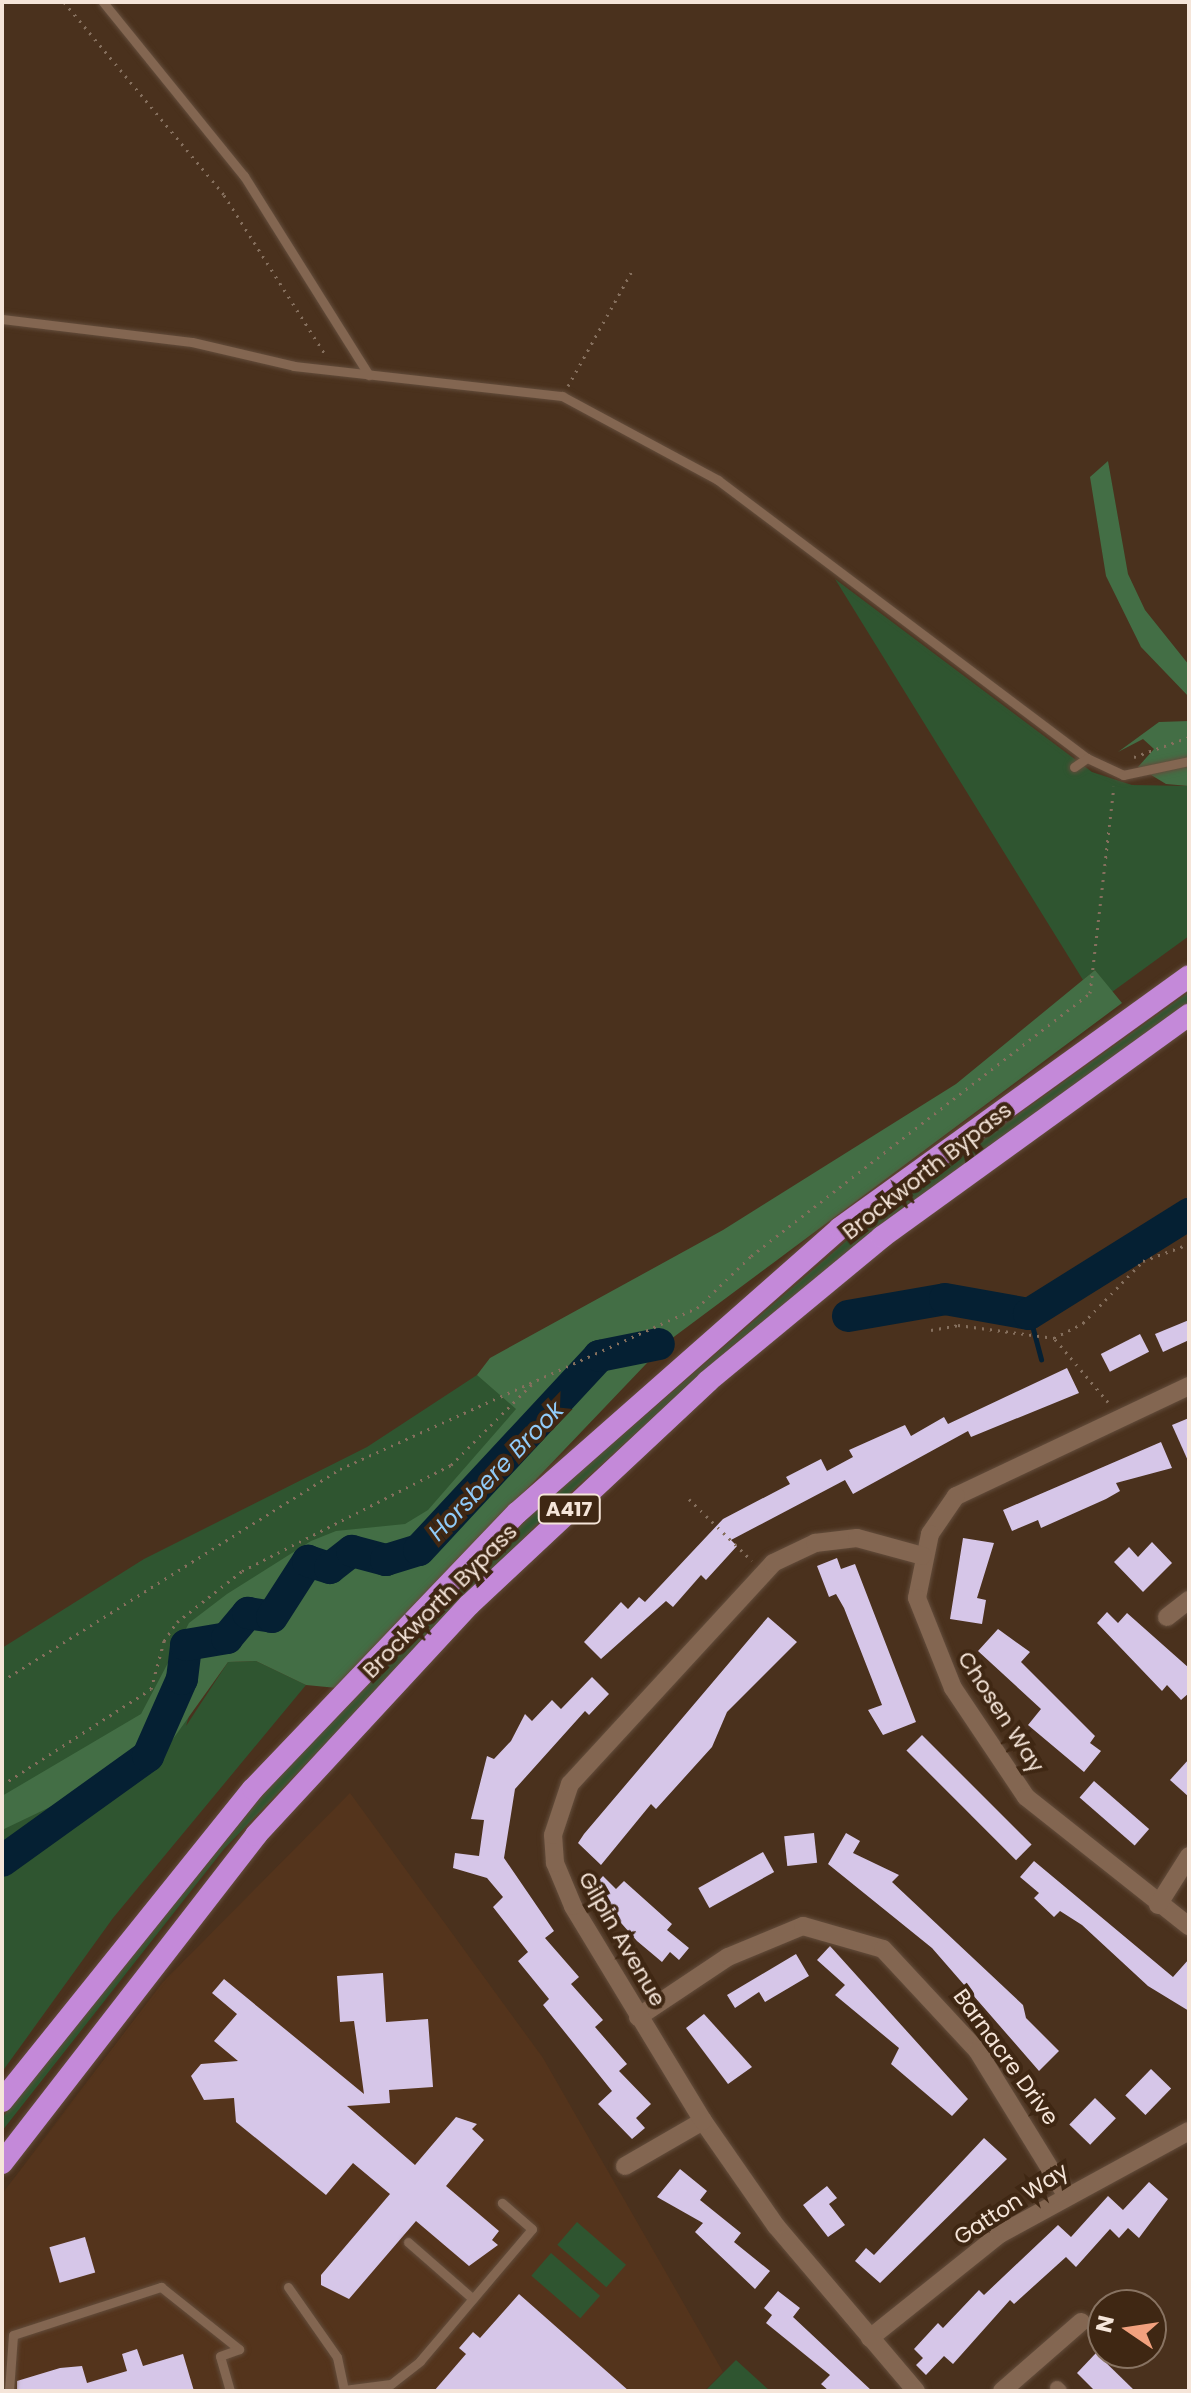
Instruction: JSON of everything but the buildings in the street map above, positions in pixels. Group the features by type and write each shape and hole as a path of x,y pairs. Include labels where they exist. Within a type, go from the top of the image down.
{"highway":[{"name":"Brockworth Bypass","path":"2,2101 288,1749 517,1513 840,1228 1189,976"},
{"name":"Brockworth Bypass","path":"2,2163 256,1835 469,1605 708,1381 882,1237 1189,1015"}],"street":[{"name":"Chosen Way","path":"1189,1386 1165,1389 1120,1418 956,1496 940,1513 923,1556 917,1598 935,1654 1026,1797 1158,1905 1189,1926"},
{"name":"Gilpin Avenue","path":"916,2391 776,2226 703,2121 638,2017 560,1881 557,1817 583,1768 663,1690 760,1577 815,1543 857,1538 923,1556"},
{"path":"1167,1617 1187,1605"},
{"path":"1158,1905 1189,1856"},
{"name":"Barnacre Drive","path":"638,2017 728,1957 803,1926 883,1949 977,2050 1065,2193"},
{"path":"625,2166 703,2121"},
{"name":"Gatton Way","path":"870,2338 1000,2234 1065,2193 1189,2131"},
{"path":"1002,2391 1081,2322"}],"lane":[{"path":"103,2 244,176 369,375"},
{"path":"2,319 192,342 336,371 562,396 718,480 1087,758 1123,775 1189,761"},
{"path":"1074,767 1087,758"},
{"path":"288,2287 337,2357 344,2390 391,2384 473,2299 532,2229 502,2203"},
{"path":"408,2242 473,2299"},
{"path":"9,2391 13,2335 161,2287 239,2349 220,2356 230,2391"}],"path":[{"path":"64,2 224,195 336,371"},
{"path":"562,396 632,271"},
{"path":"2,1681 340,1469 697,1308 751,1256 1090,993 1108,796 1143,750 1189,737"},
{"path":"931,1330 958,1325 1054,1338 1083,1323 1143,1261 1189,1244"},
{"path":"1054,1338 1120,1418"},
{"path":"2,1785 151,1689 164,1641 177,1622 242,1571 451,1465 537,1378"},
{"path":"689,1499 748,1553 760,1577"}],"shaded area":[{"path":"350,1793 543,2058 723,2372 704,2391 2,2391 2,2194 162,1983"}],"green space":[{"path":"1108,461 1128,574 1145,610 1189,665 1189,697 1141,647 1106,576 1090,477"},
{"path":"835,579 1092,772 1132,785 1189,786 1189,936 1112,992 1095,970 1083,980"},
{"path":"1189,721 1189,786 1166,784 1138,767 1154,749 1143,739 1118,752 1159,722"},
{"path":"1095,970 1122,1003 667,1342 337,1688 306,1685 256,1661 228,1662 163,1753 2,1830 2,1796 141,1714 189,1623 227,1594 311,1541 336,1531 405,1524 428,1510 516,1409 477,1375 490,1358 723,1230 956,1084"},
{"path":"1189,992 1189,1004 895,1214 731,1347 549,1512 224,1849 2,2131 2,2118 266,1791 534,1512 868,1222"},
{"path":"650,1334 534,1457 242,1648 199,1683 186,1726 228,1662 256,1661 306,1685 113,1918 2,2072 2,1648 144,1559 367,1447 477,1375"},
{"path":"577,2222 626,2265 606,2287 557,2245"},
{"path":"551,2253 600,2296 580,2318 531,2276"},
{"path":"736,2360 770,2391 705,2391"}],"waterway":[{"name":"Horsbere Brook","path":"848,1316 945,1299 1029,1314 1189,1214"},
{"path":"1029,1314 1041,1359"},
{"name":"Horsbere Brook","path":"2,1861 148,1756 182,1679 186,1645 227,1638 248,1613 272,1617 308,1561 330,1568 352,1551 386,1560 419,1550 599,1356 659,1344"}]}
